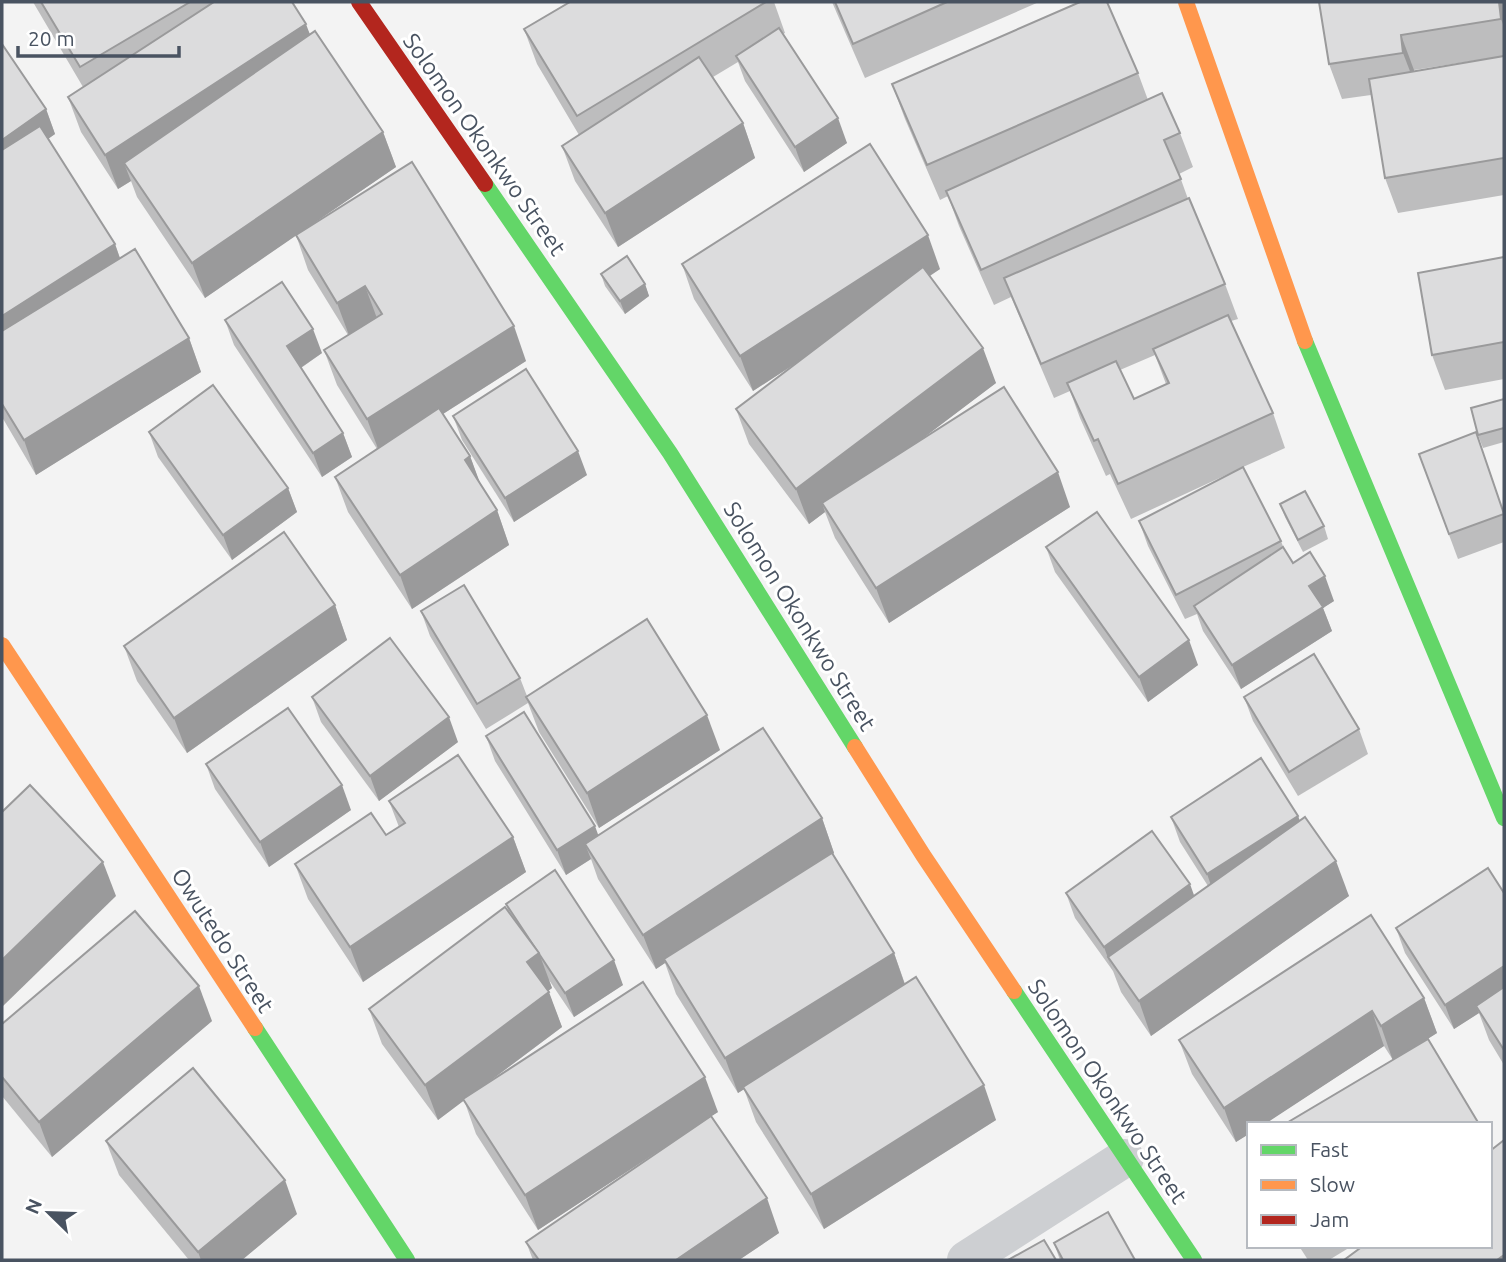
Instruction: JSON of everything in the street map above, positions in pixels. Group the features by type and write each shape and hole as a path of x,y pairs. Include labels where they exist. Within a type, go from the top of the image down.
{"street":[{"name":"Solomon Okonkwo Street","path":"359,2 670,453 923,855 1194,1260"},
{"path":"1186,2 1308,348 1504,818"},
{"name":"Owutedo Street","path":"2,645 407,1260"},
{"path":"966,1260 1125,1158"}],"building":[{"path":"41,2 190,2 80,67"},
{"path":"214,2 292,2 306,24 105,155 68,97"},
{"path":"570,2 766,2 577,116 524,29"},
{"path":"835,2 947,2 853,44"},
{"path":"1080,2 1107,2 1138,73 927,165 892,84"},
{"path":"1319,2 1499,2 1501,19 1401,35 1403,53 1329,64"},
{"path":"779,28 838,118 795,147 736,56"},
{"path":"315,31 383,132 192,263 124,163"},
{"path":"2,44 46,109 2,140"},
{"path":"1504,56 1504,158 1385,178 1369,79"},
{"path":"699,57 743,123 605,213 562,146"},
{"path":"1162,93 1180,133 1164,140 1181,179 981,270 946,191"},
{"path":"40,126 115,244 2,316 2,150"},
{"path":"870,144 928,235 740,356 682,264"},
{"path":"412,162 514,326 367,419 324,350 382,314 365,286 337,303 296,235"},
{"path":"1189,198 1225,284 1041,364 1004,278"},
{"path":"135,249 189,338 24,440 2,404 2,331"},
{"path":"627,256 645,284 620,301 601,274"},
{"path":"1504,257 1504,342 1432,355 1418,273"},
{"path":"923,267 983,348 796,489 736,409"},
{"path":"282,282 313,329 287,346 343,433 313,453 225,320"},
{"path":"1228,315 1273,413 1118,484 1098,439 1094,441 1067,383 1116,361 1134,399 1169,383 1153,349"},
{"path":"526,369 578,451 505,498 453,416"},
{"path":"213,385 288,488 223,535 149,432"},
{"path":"1004,387 1058,472 876,588 822,503"},
{"path":"1504,399 1504,428 1478,435 1471,408"},
{"path":"439,408 470,456 465,460 497,510 400,575 335,477"},
{"path":"1476,432 1504,514 1449,534 1419,454"},
{"path":"1243,467 1281,541 1176,595 1139,521"},
{"path":"1305,491 1324,526 1298,540 1280,504"},
{"path":"1097,512 1189,640 1139,677 1046,547"},
{"path":"284,532 335,605 174,718 124,646"},
{"path":"1283,547 1293,563 1310,552 1325,576 1309,586 1323,607 1232,665 1194,606"},
{"path":"464,585 520,678 477,704 421,611"},
{"path":"647,619 707,715 587,793 526,697"},
{"path":"390,638 449,717 370,776 312,697"},
{"path":"1314,654 1359,729 1289,772 1244,697"},
{"path":"288,708 342,785 260,842 206,764"},
{"path":"524,712 595,826 557,850 486,736"},
{"path":"763,728 822,818 643,935 585,844"},
{"path":"458,755 513,837 350,947 295,864 371,813 386,835 405,823 389,801"},
{"path":"1261,758 1298,816 1207,874 1171,817"},
{"path":"30,785 103,862 2,960 2,812"},
{"path":"1305,817 1336,861 1139,1001 1108,957"},
{"path":"1152,831 1190,884 1104,947 1066,893"},
{"path":"832,853 894,953 725,1058 664,959"},
{"path":"1488,868 1504,893 1504,966 1445,1005 1396,928"},
{"path":"555,870 614,960 565,993 506,904"},
{"path":"505,907 539,953 527,962 549,992 425,1085 369,1009"},
{"path":"135,911 199,986 39,1122 2,1077 2,1024"},
{"path":"1371,915 1424,998 1381,1026 1372,1011 1224,1108 1179,1040"},
{"path":"916,977 984,1085 811,1194 743,1087"},
{"path":"643,982 705,1077 525,1195 463,1099"},
{"path":"1504,987 1504,1050 1476,1006"},
{"path":"1428,1039 1478,1122 1288,1122"},
{"path":"193,1068 285,1180 198,1252 106,1141"},
{"path":"711,1116 767,1198 676,1260 539,1260 526,1242"},
{"path":"1504,1140 1504,1255 1497,1260 1344,1260 1360,1248 1492,1248 1492,1149"},
{"path":"1108,1212 1135,1260 1063,1260 1054,1243"},
{"path":"1044,1240 1056,1260 1008,1260"}],"traffic: fast":[{"path":"485,184 670,453 855,747"},
{"path":"1305,341 1504,818"},
{"path":"1014,991 1194,1260"},
{"path":"255,1028 407,1260"}],"traffic: slow":[{"path":"1186,2 1305,341"},
{"path":"2,645 255,1028"},
{"path":"855,747 1014,991"}],"traffic: jam":[{"path":"359,2 485,184"}]}
